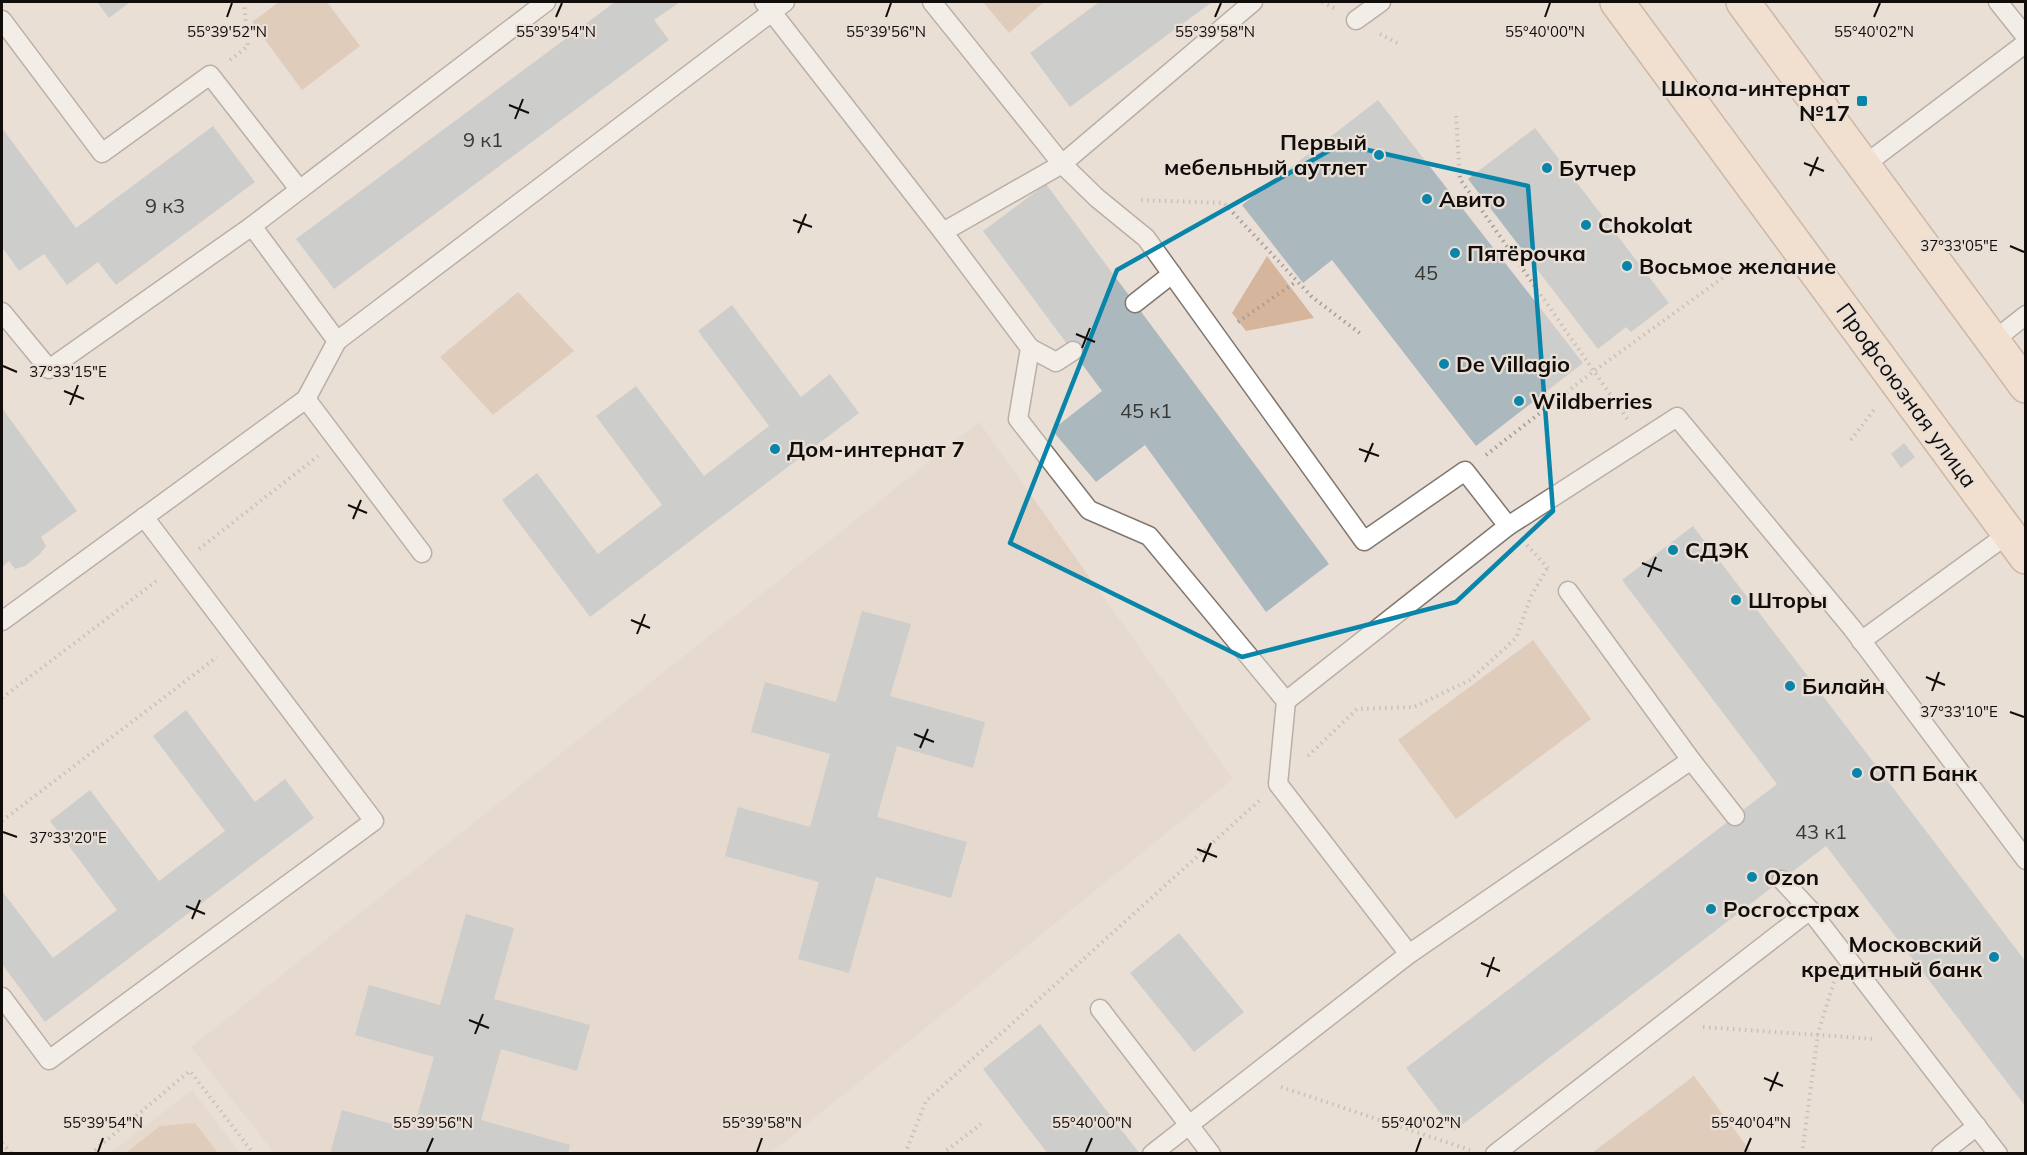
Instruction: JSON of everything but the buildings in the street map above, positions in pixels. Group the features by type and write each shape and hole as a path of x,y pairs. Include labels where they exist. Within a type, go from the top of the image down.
{"main road":[{"name":"Профсоюзная улица","path":"1617,2 2017,545"},
{"path":"1743,2 2025,386"}],"lane":[{"path":"2,312 49,369 252,226 546,2"},
{"path":"932,2 1062,164 1097,198 1146,238 1364,541 1465,471 1508,525"},
{"path":"944,232 1062,164 1253,2"},
{"path":"1356,20 1381,2"},
{"path":"1998,2 2025,38"},
{"path":"2,621 306,399 337,340 773,5 1030,348 1056,362 1072,351"},
{"path":"2,20 102,153 210,75 299,189"},
{"path":"1863,166 2025,43"},
{"path":"252,226 337,340"},
{"path":"1135,303 1172,274"},
{"path":"1994,341 2025,315"},
{"path":"1030,348 1018,419 1089,510 1149,536 1286,701 1278,784 1410,954"},
{"path":"306,399 422,553"},
{"path":"1286,701 1508,525 1677,417 1861,641 2025,860"},
{"path":"2,997 49,1060 374,821 144,517"},
{"path":"1861,641 2017,545"},
{"path":"1568,591 1691,760 1735,816"},
{"path":"1152,1154 1410,954 1691,760"},
{"path":"1782,880 1810,910 1998,1154"},
{"path":"1495,1154 1810,910"},
{"path":"1100,1009 1211,1154"},
{"path":"1941,1154 1977,1126"}],"path":[{"path":"244,2 248,46"},
{"path":"1456,116 1460,179 1642,440"},
{"path":"1097,198 1224,203 1312,297 1361,334"},
{"path":"1465,471 1594,371 1728,274"},
{"path":"1218,338 1297,281"},
{"path":"1508,525 1568,591"},
{"path":"905,1154 926,1101 1278,784 1357,709 1414,707 1470,680 1516,638 1531,596 1548,567"},
{"path":"2,821 239,640"},
{"path":"1802,1154 1818,1033 1843,952"},
{"path":"1662,1024 1818,1033 1912,1042"},
{"path":"90,1154 190,1071 254,1154"},
{"path":"1251,1077 1472,1150"},
{"path":"942,1154 981,1124"},
{"path":"2,1143 12,1154"}],"highlighted area":[{"path":"1341,144 1528,186 1553,511 1456,602 1242,657 1010,543 1117,270"}],"shaded area":[{"path":"279,2 327,2 360,46 302,90 252,22"},
{"path":"983,2 1044,2 1009,33"},
{"path":"1267,256 1314,318 1246,331 1232,313"},
{"path":"518,292 574,351 493,415 440,357"},
{"path":"979,422 1233,779 771,1153 274,1153 191,1047"},
{"path":"1533,640 1591,719 1456,819 1398,740"},
{"path":"1694,1076 1752,1153 1592,1153"},
{"path":"192,1090 240,1153 109,1154"},
{"path":"195,1123 218,1153 126,1153 160,1126"}],"place":[{"name":"Школа-интернат №17","path":"1862,101"},
{"name":"Первый мебельный аутлет","path":"1379,155"},
{"name":"Бутчер","path":"1547,168"},
{"name":"Авито","path":"1427,199"},
{"name":"Chokolat","path":"1586,225"},
{"name":"Пятёрочка","path":"1455,253"},
{"name":"Восьмое желание","path":"1627,266"},
{"name":"De Villagio","path":"1444,364"},
{"name":"Wildberries","path":"1519,401"},
{"name":"Дом-интернат 7","path":"775,449"},
{"name":"СДЭК","path":"1673,550"},
{"name":"Шторы","path":"1736,600"},
{"name":"Билайн","path":"1790,686"},
{"name":"ОТП Банк","path":"1857,773"},
{"name":"Ozon","path":"1752,877"},
{"name":"Росгосстрах","path":"1711,909"},
{"name":"Московский кредитный банк","path":"1994,957"}]}
